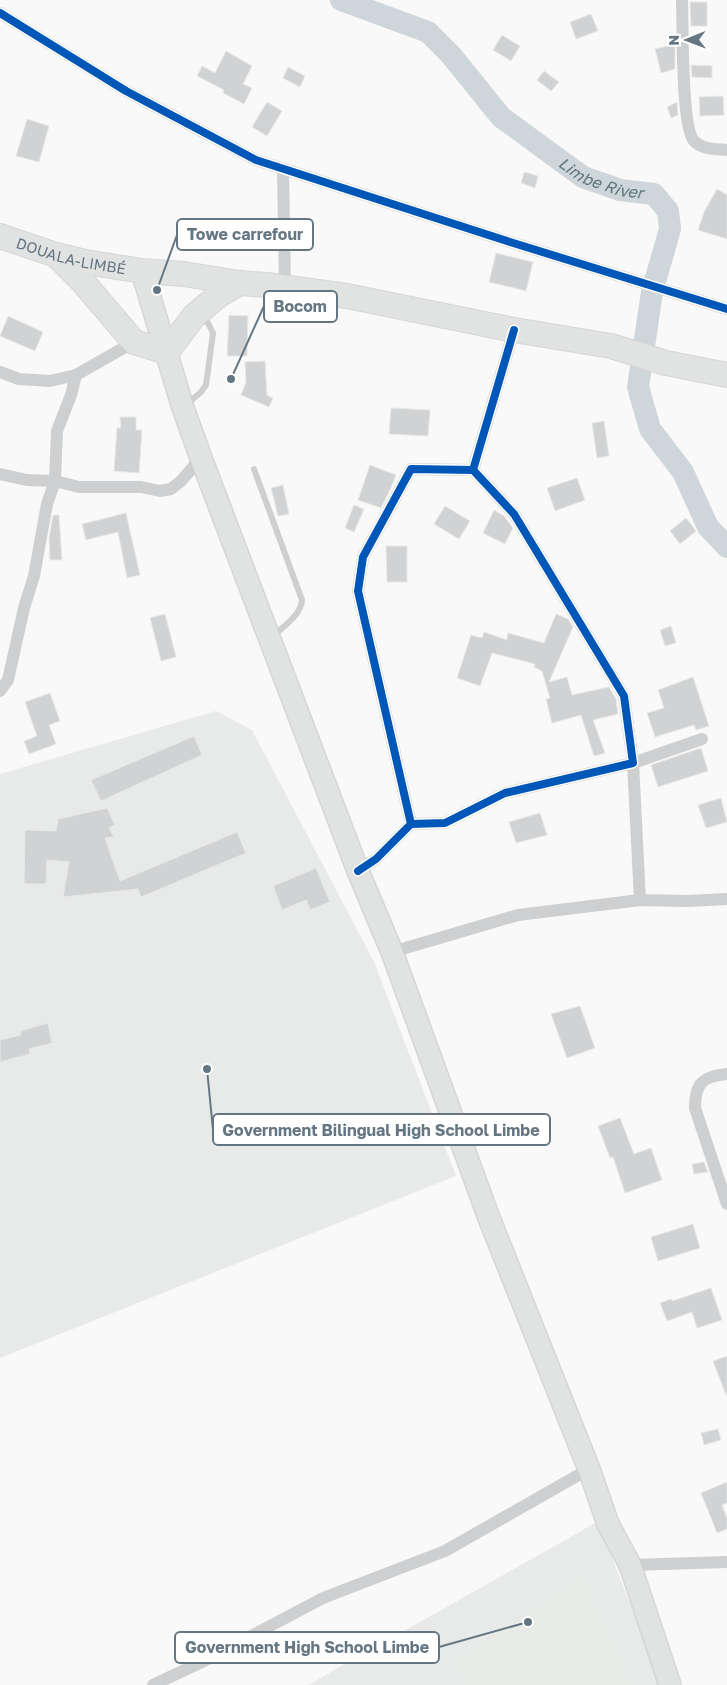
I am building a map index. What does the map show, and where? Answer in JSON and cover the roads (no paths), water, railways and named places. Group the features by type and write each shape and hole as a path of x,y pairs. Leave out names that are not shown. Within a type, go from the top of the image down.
{"highway":[{"name":"DOUALA-LIMBÉ","path":"0,236 56,255 85,262 142,271 184,274 239,283 348,296 514,330 611,346 666,363 727,375"},
{"path":"56,255 82,281 134,342 166,352 194,316 219,294 239,283"}],"main road":[{"path":"142,271 183,408 201,458 358,871 392,952 489,1218 589,1469 608,1524 630,1565 670,1685"}],"street":[{"path":"682,0 684,96 690,132 693,140 700,146 709,149 727,150"},
{"path":"0,13 126,90 256,160 491,236 727,309"},
{"path":"283,169 284,287"},
{"path":"473,470 514,330"},
{"path":"0,372 19,379 50,381 76,375 134,342"},
{"path":"0,691 8,680 24,608 34,576 46,504 55,481 57,431 72,395 76,375"},
{"path":"0,474 27,480 55,481 79,487 141,487 160,491 171,489 181,481 201,458"},
{"path":"411,824 358,591 363,557 411,470 473,470 514,514 624,696 633,763 640,900"},
{"path":"358,871 376,859 411,824 445,823 505,793 633,763 702,739"},
{"path":"392,952 518,915 640,900 687,901 727,899"},
{"path":"727,1074 712,1075 702,1082 695,1094 696,1108 727,1204"},
{"path":"153,1685 206,1660 323,1598 445,1551 589,1469"},
{"path":"630,1565 727,1562"}],"lane":[{"path":"183,408 206,385 212,333 208,323 194,316"},
{"path":"254,470 302,600 302,608 271,638"}],"waterway":[{"name":"Limbe River","path":"341,0 428,32 451,55 501,117 583,177 620,190 654,194 668,211 670,229 652,292 638,387 650,429 683,472 708,527 727,547"}],"place":[{"name":"Towe carrefour","path":"157,290"},
{"name":"Bocom","path":"231,379"},
{"name":"Government Bilingual High School Limbe","path":"207,1069"},
{"name":"Government High School Limbe","path":"528,1622"}]}
